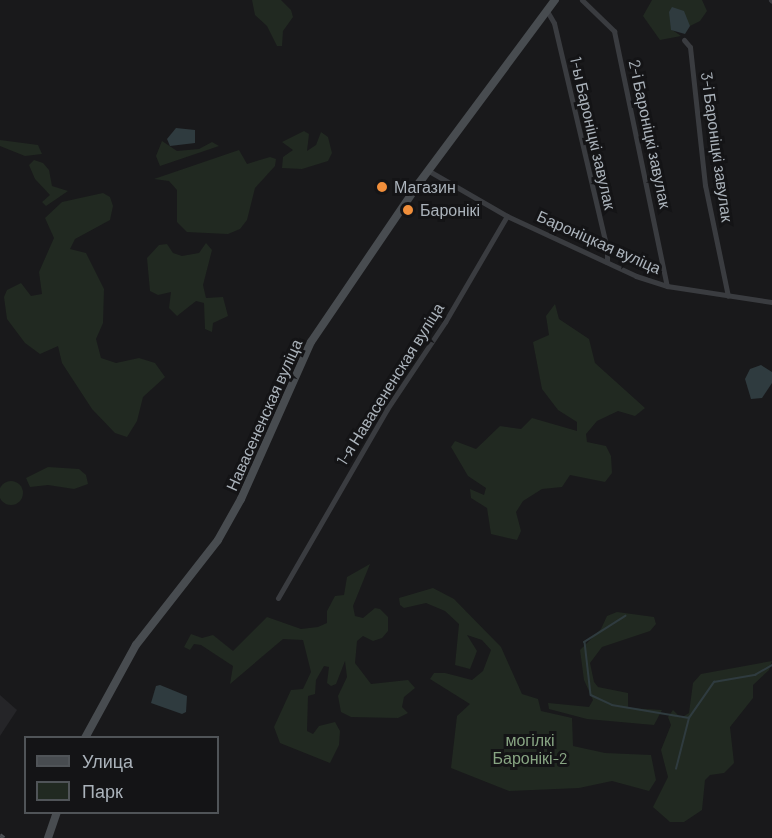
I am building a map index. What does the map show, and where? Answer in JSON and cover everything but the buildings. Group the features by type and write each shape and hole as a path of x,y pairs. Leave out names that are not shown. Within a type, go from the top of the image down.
{"main road":[{"name":"Навасененская вуліца","path":"86,736 136,645 218,540 241,499 311,342 429,171 555,0"},
{"path":"48,838 57,814"}],"street":[{"name":"2-і Бароніцкі завулак","path":"585,1 614,31 667,286"},
{"name":"1-ы Бароніцкі завулак","path":"547,10 562,57 607,249 607,262"},
{"name":"3-і Бароніцкі завулак","path":"684,40 690,47 705,185 728,296"},
{"name":"Бароніцкая вуліца","path":"429,171 507,216 607,262 667,286 772,302"},
{"name":"1-я Навасененская вуліца","path":"278,598 387,409 445,322 507,216"}],"shaded area":[{"path":"672,7 684,11 690,26 685,34 671,30 669,12"},
{"path":"176,128 195,130 195,143 170,146 167,139"},
{"path":"761,365 772,372 772,383 762,398 751,399 745,379 750,369"},
{"path":"160,685 187,696 186,712 182,714 151,703 156,686"},
{"path":"0,695 17,710 0,736"}],"green space":[{"path":"252,0 281,0 291,10 293,17 283,31 282,46 277,46 267,26 255,15"},
{"path":"652,0 702,0 707,11 700,21 690,26 685,20 671,29 681,36 660,40 643,16"},
{"path":"304,131 309,134 307,151 316,145 321,132 328,137 332,153 328,161 302,169 282,168 283,157 293,150 282,142"},
{"path":"0,140 38,145 42,154 25,156 0,146"},
{"path":"162,141 177,151 199,149 212,142 219,146 160,166 156,156"},
{"path":"239,150 247,164 270,157 276,159 275,166 255,188 247,220 240,229 228,234 187,232 177,222 177,190 169,181 154,179"},
{"path":"34,160 43,163 49,170 52,186 68,191 46,206 42,202 50,195 35,179 29,165"},
{"path":"103,193 110,197 113,206 110,220 75,239 70,249 86,253 104,289 103,323 96,339 101,358 116,363 139,358 155,363 165,377 143,397 137,421 127,437 115,433 92,409 62,363 58,346 40,354 25,343 7,319 4,297 7,290 21,283 31,296 42,294 39,272 54,238 45,218 62,202"},
{"path":"206,243 212,250 203,285 206,298 223,297 228,316 213,323 212,332 205,329 204,303 196,301 177,316 169,308 171,292 158,295 150,291 147,258 159,245 167,244 173,253 182,256 199,253"},
{"path":"555,304 559,319 589,339 595,363 645,408 635,416 618,411 597,421 586,434 587,442 606,446 611,456 612,473 605,482 570,475 562,487 542,489 523,501 516,512 521,531 517,540 491,534 487,508 471,498 470,489 484,495 486,488 468,476 451,447 455,441 476,449 500,426 521,429 532,418 577,431 577,422 558,410 542,389 533,342 549,335 546,316"},
{"path":"48,467 79,469 86,475 88,484 74,489 48,485 30,487 26,478"},
{"path":"11,481 20,484 23,493 20,502 11,505 2,502 -1,493 2,484"},
{"path":"370,564 353,606 355,616 363,618 375,608 380,609 388,617 388,631 382,638 373,641 363,636 357,641 355,663 371,684 408,680 415,688 404,697 402,707 408,713 398,718 351,717 341,712 338,696 347,677 345,661 336,684 331,686 327,683 329,667 324,666 316,680 315,694 308,696 307,731 313,734 319,726 335,722 340,731 339,745 330,763 280,743 274,727 291,690 303,689 311,672 303,640 283,639 230,684 233,666 201,645 194,644 190,650 184,647 191,634 202,638 213,635 233,651 267,617 301,629 318,627 327,623 327,611 335,596 344,595 347,577"},
{"name":"могілкі Баронікі-2","path":"433,588 454,599 501,647 522,694 538,699 541,711 572,718 573,746 605,753 651,755 656,780 649,791 612,781 579,788 509,791 451,768 457,716 470,704 430,679 434,673 445,673 472,680 483,671 491,650 482,640 467,635 477,651 470,669 455,665 459,624 445,611 426,603 404,608 400,605 399,598"},
{"path":"617,612 654,617 656,624 650,631 602,647 590,663 594,682 598,687 628,693 628,708 662,710 654,725 587,719 549,709 548,703 589,707 593,700 584,680 580,650 601,629 607,616"},
{"path":"772,661 769,670 753,685 753,698 730,727 734,763 724,773 710,775 705,780 702,810 684,822 670,822 653,807 668,777 661,750 671,725 668,717 673,710 681,718 689,713 693,683 701,674"}],"waterway":[{"path":"626,616 585,642 591,695 612,705 689,718 714,682 755,675 772,665"},
{"path":"676,769 689,718"}],"railway":[{"path":"0,835 4,838"}],"place":[{"name":"Магазин","path":"382,187"},
{"name":"Баронікі","path":"408,210"}]}
